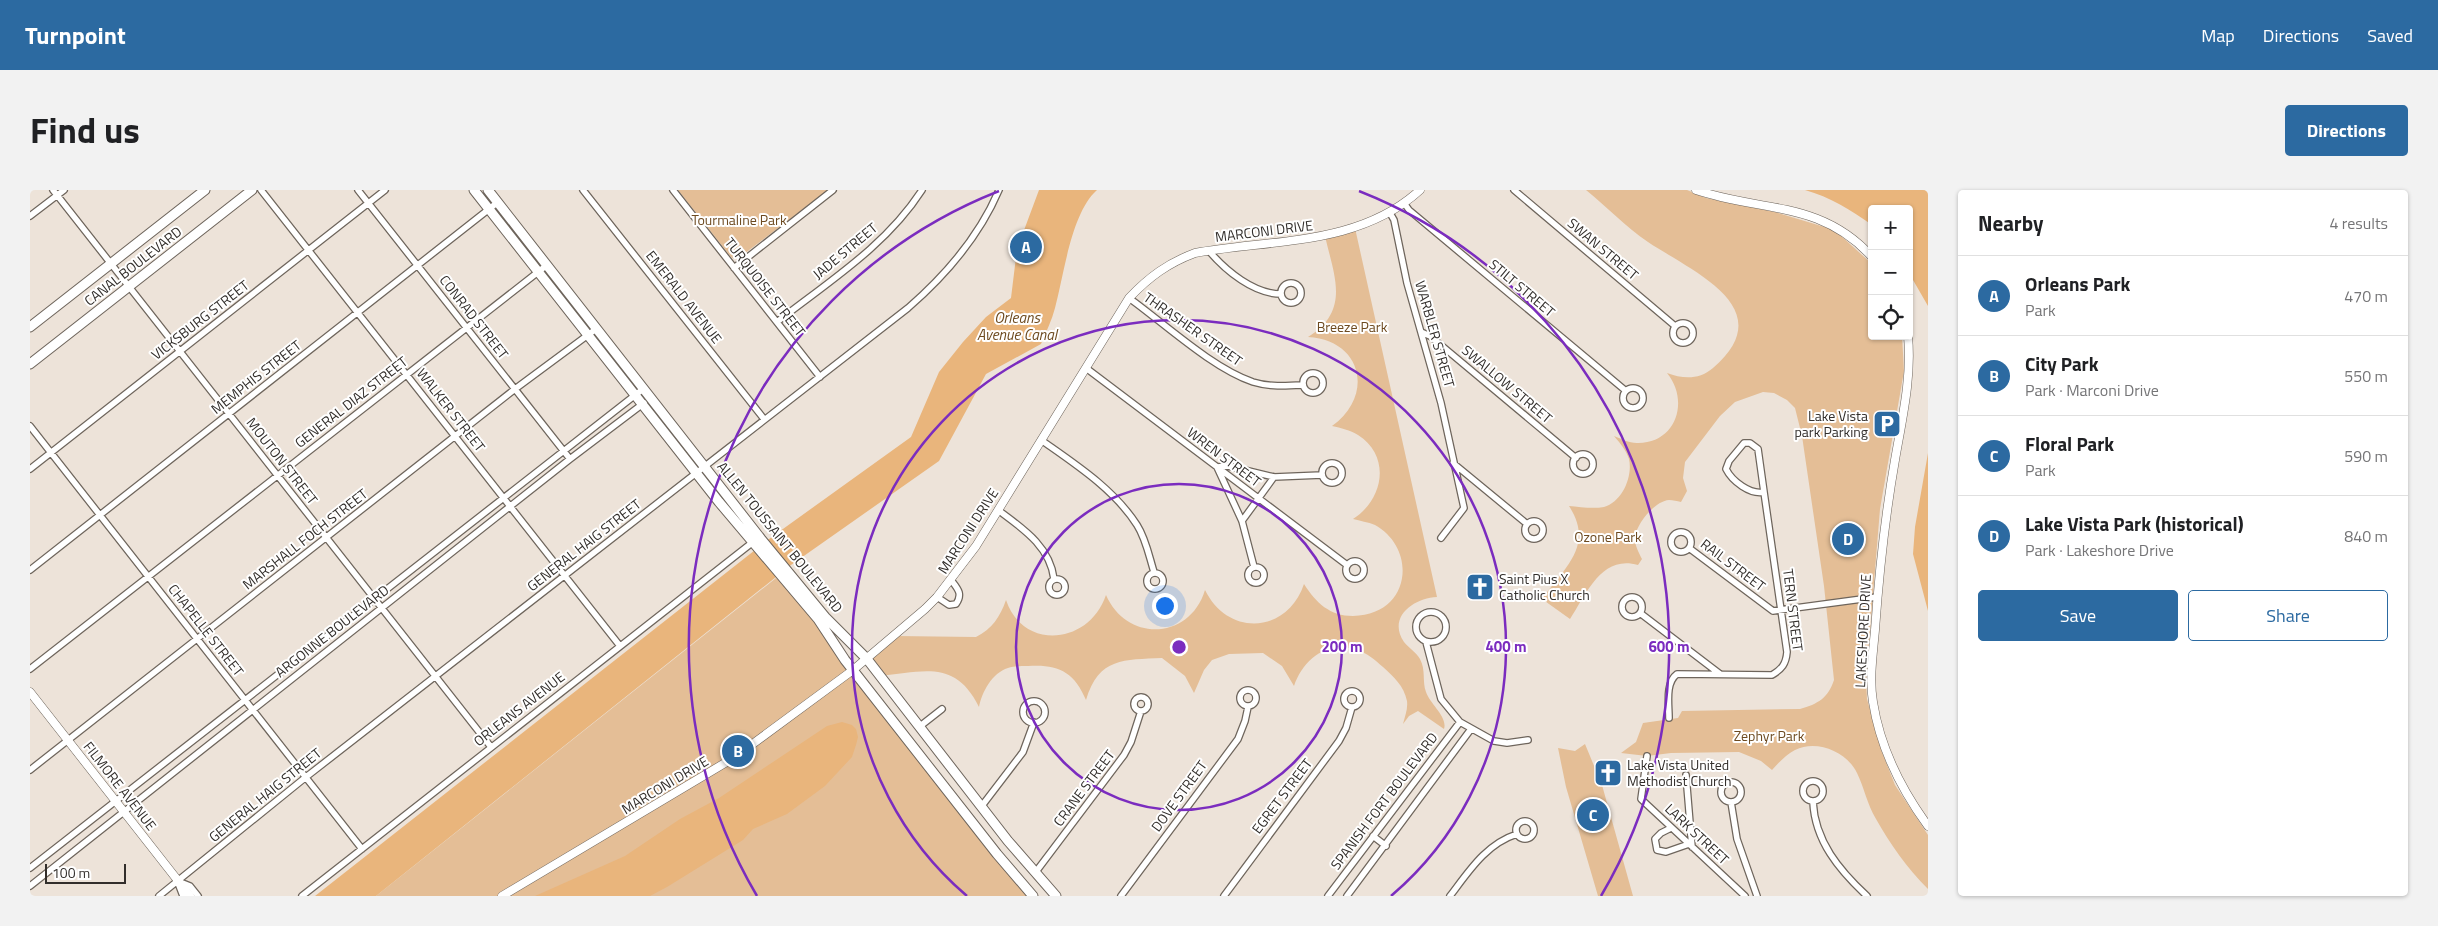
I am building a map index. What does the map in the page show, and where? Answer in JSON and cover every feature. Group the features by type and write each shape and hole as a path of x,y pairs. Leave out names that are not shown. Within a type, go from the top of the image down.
{"main road":[{"name":"CANAL BOULEVARD","path":"30,327 205,190"},
{"name":"CANAL BOULEVARD","path":"30,364 252,190"},
{"name":"ALLEN TOUSSAINT BOULEVARD","path":"474,190 732,518 867,659 896,699 1010,843 1056,896"},
{"name":"ALLEN TOUSSAINT BOULEVARD","path":"488,190 740,511 756,542"},
{"path":"732,518 740,511"},
{"name":"ALLEN TOUSSAINT BOULEVARD","path":"787,576 853,670 997,854 1033,896"},
{"path":"884,709 896,699"},
{"path":"997,854 1010,843"}],"street":[{"path":"30,216 55,193 64,190"},
{"name":"WALKER STREET","path":"261,190 620,646"},
{"name":"CONRAD STREET","path":"358,190 570,459"},
{"name":"VICKSBURG STREET","path":"30,469 385,190"},
{"name":"EMERALD AVENUE","path":"583,190 764,419"},
{"name":"TURQUOISE STREET","path":"673,190 820,377"},
{"path":"734,268 833,190"},
{"name":"JADE STREET","path":"777,322 880,240 905,213 922,190"},
{"name":"GENERAL HAIG STREET","path":"159,896 306,777 908,308 945,274 980,227 999,190"},
{"name":"MARCONI DRIVE","path":"502,896 735,757 867,659 937,597 976,546 1129,298 1161,269 1181,258 1209,251 1325,236 1355,228 1390,213 1420,190"},
{"name":"SWAN STREET","path":"1514,190 1675,326"},
{"path":"1696,190 1716,197 1776,206 1814,217 1849,236 1868,253"},
{"name":"MOUTON STREET","path":"55,193 491,747"},
{"name":"MEMPHIS STREET","path":"30,570 498,202"},
{"name":"STILT STREET","path":"1404,203 1409,210 1626,391"},
{"name":"WARBLER STREET","path":"1390,213 1394,220 1407,283 1441,403 1464,508 1441,538"},
{"path":"1209,251 1226,268 1256,290 1281,294"},
{"name":"GENERAL DIAZ STREET","path":"30,669 547,265"},
{"name":"THRASHER STREET","path":"1129,298 1231,372 1254,382 1274,386 1302,385"},
{"name":"MARSHALL FOCH STREET","path":"30,770 515,389 596,329"},
{"name":"SWALLOW STREET","path":"1421,332 1430,336 1576,458"},
{"name":"LAKESHORE DRIVE","path":"1908,340 1909,377 1886,510 1871,688 1874,708 1886,751 1928,826"},
{"name":"WREN STREET","path":"1086,368 1347,565"},
{"name":"ARGONNE BOULEVARD","path":"30,868 643,389"},
{"name":"ARGONNE BOULEVARD","path":"30,886 252,709 650,398"},
{"name":"CHAPELLE STREET","path":"30,426 362,848"},
{"path":"1041,440 1085,472 1127,512 1144,539 1154,572"},
{"name":"TERN STREET","path":"1669,718 1670,686 1673,677 1677,674 1772,675 1781,669 1786,660 1787,652 1758,449 1750,443 1744,444 1729,461 1726,469 1732,477 1749,490 1764,492"},
{"path":"1453,463 1527,524"},
{"path":"1254,567 1242,521 1217,467 1228,466 1274,477 1322,475"},
{"path":"1242,521 1260,499 1274,477"},
{"path":"998,510 1026,531 1040,547 1053,572 1054,579"},
{"name":"ORLEANS AVENUE","path":"302,896 620,646 756,542"},
{"name":"RAIL STREET","path":"1689,548 1773,611 1780,611"},
{"path":"937,597 949,605 956,604 960,598 960,592 951,580"},
{"path":"1780,611 1878,598"},
{"path":"1426,642 1440,640 1446,632 1446,622 1439,614 1434,612 1420,616 1416,626 1418,636 1426,642 1441,699 1460,722 1494,741 1507,743 1528,740"},
{"path":"1640,613 1720,674"},
{"name":"FILMORE AVENUE","path":"30,692 190,896"},
{"name":"DOVE STREET","path":"1121,896 1238,739 1248,706"},
{"name":"EGRET STREET","path":"1224,896 1339,741 1346,728 1352,707"},
{"path":"919,727 942,709"},
{"name":"CRANE STREET","path":"1035,873 1124,755 1131,742 1141,711"},
{"path":"981,806 1023,752 1034,722"},
{"name":"SPANISH FORT BOULEVARD","path":"1328,896 1460,722"},
{"name":"SPANISH FORT BOULEVARD","path":"1347,896 1386,846 1471,729"},
{"name":"LARK STREET","path":"1647,756 1641,799 1745,896"},
{"path":"1671,828 1661,833 1655,839 1657,850 1666,852 1690,845 1686,775"},
{"path":"1730,802 1737,839 1757,896"},
{"path":"1814,802 1817,822 1827,849 1844,875 1867,896"},
{"path":"1450,896 1481,856 1493,846 1517,834"},
{"path":"1373,836 1386,846"},
{"path":"178,881 183,896"},
{"path":"178,881 190,886 198,896"}],"green space":[{"name":"Tourmaline Park","path":"678,190 828,190 736,260 731,257"},
{"path":"1586,190 1687,190 1706,198 1775,212 1828,228 1839,234 1868,260 1868,340 1902,340 1904,371 1880,509 1866,680 1867,699 1882,752 1895,785 1928,835 1928,889 1906,864 1881,828 1868,802 1857,773 1846,759 1830,750 1813,746 1795,750 1780,761 1772,770 1761,761 1739,752 1671,753 1647,756 1621,753 1636,742 1643,723 1678,718 1682,711 1800,709 1822,699 1832,686 1834,680 1824,586 1802,436 1795,408 1787,400 1774,393 1763,392 1735,402 1720,416 1685,462 1683,478 1687,491 1681,502 1669,500 1658,504 1639,525 1635,540 1642,559 1638,565 1625,563 1614,565 1596,578 1570,619 1542,599 1574,556 1578,545 1579,533 1576,520 1569,506 1604,507 1616,500 1625,488 1628,481 1629,459 1625,450 1614,436 1628,442 1637,443 1650,441 1670,429 1678,408 1678,396 1674,384 1667,373 1691,377 1708,372 1732,347 1738,327 1735,309 1723,293 1686,265 1648,242"},
{"name":"Breeze Park","path":"1355,228 1437,597 1428,598 1412,605 1401,617 1400,633 1404,642 1420,659 1423,667 1426,692 1441,715 1445,724 1444,729 1418,711 1409,716 1403,724 1407,710 1407,701 1404,691 1398,682 1371,657 1361,651 1347,647 1327,649 1318,654 1304,667 1294,686 1282,666 1263,653 1229,654 1212,660 1204,670 1194,693 1185,676 1162,658 1125,661 1106,668 1098,676 1091,686 1086,700 1076,682 1063,671 1048,666 1013,667 1002,670 997,674 985,689 979,707 970,692 960,681 949,675 924,671 879,676 867,659 895,636 976,637 995,622 1006,600 1014,616 1026,628 1041,634 1056,635 1071,632 1086,624 1098,612 1106,595 1116,611 1128,622 1143,628 1158,629 1173,626 1186,619 1197,607 1205,590 1215,605 1228,616 1242,622 1257,623 1271,620 1285,613 1296,601 1304,584 1313,597 1324,607 1337,614 1353,616 1372,613 1387,605 1397,593 1402,579 1402,564 1398,549 1389,536 1375,525 1353,519 1363,511 1377,490 1380,478 1376,455 1369,444 1358,435 1349,430 1332,426 1346,413 1354,399 1358,385 1356,371 1351,358 1341,348 1326,340 1308,337 1321,327 1335,304 1335,278 1325,236"},
{"path":"776,578 792,588 1033,896 376,896"},
{"path":"1585,744 1602,785 1633,896 1598,896 1566,787 1558,748 1575,751"}],"water":[{"name":"Orleans Avenue Canal","path":"1039,190 1097,190 1088,200 1075,229 1054,312 1041,344 986,374 939,461 791,565 376,896 315,896 769,539 911,437 939,372 986,317 1011,298 1017,249"},
{"path":"1805,190 1928,190 1928,306 1913,280 1913,205 1868,205 1868,222 1840,204"},
{"path":"1928,453 1928,611 1913,554 1915,527"},
{"path":"842,722 852,725 856,729 858,737 856,745 852,757 825,786 787,814 753,829 743,840 667,887 650,896 535,896 625,856 680,819 719,798 827,726"}],"place":[{"name":"Orleans Park","path":"1026,247"},
{"name":"Lake Vista park Parking","path":"1887,424"},
{"name":"Lake Vista Park (historical)","path":"1848,539"},
{"name":"Saint Pius X Catholic Church","path":"1480,587"},
{"name":"City Park","path":"738,751"},
{"name":"Lake Vista United Methodist Church","path":"1608,773"},
{"name":"Floral Park","path":"1593,815"}],"park label":[{"name":"Ozone Park","path":"1608,537"},
{"name":"Zephyr Park","path":"1769,736"}]}
